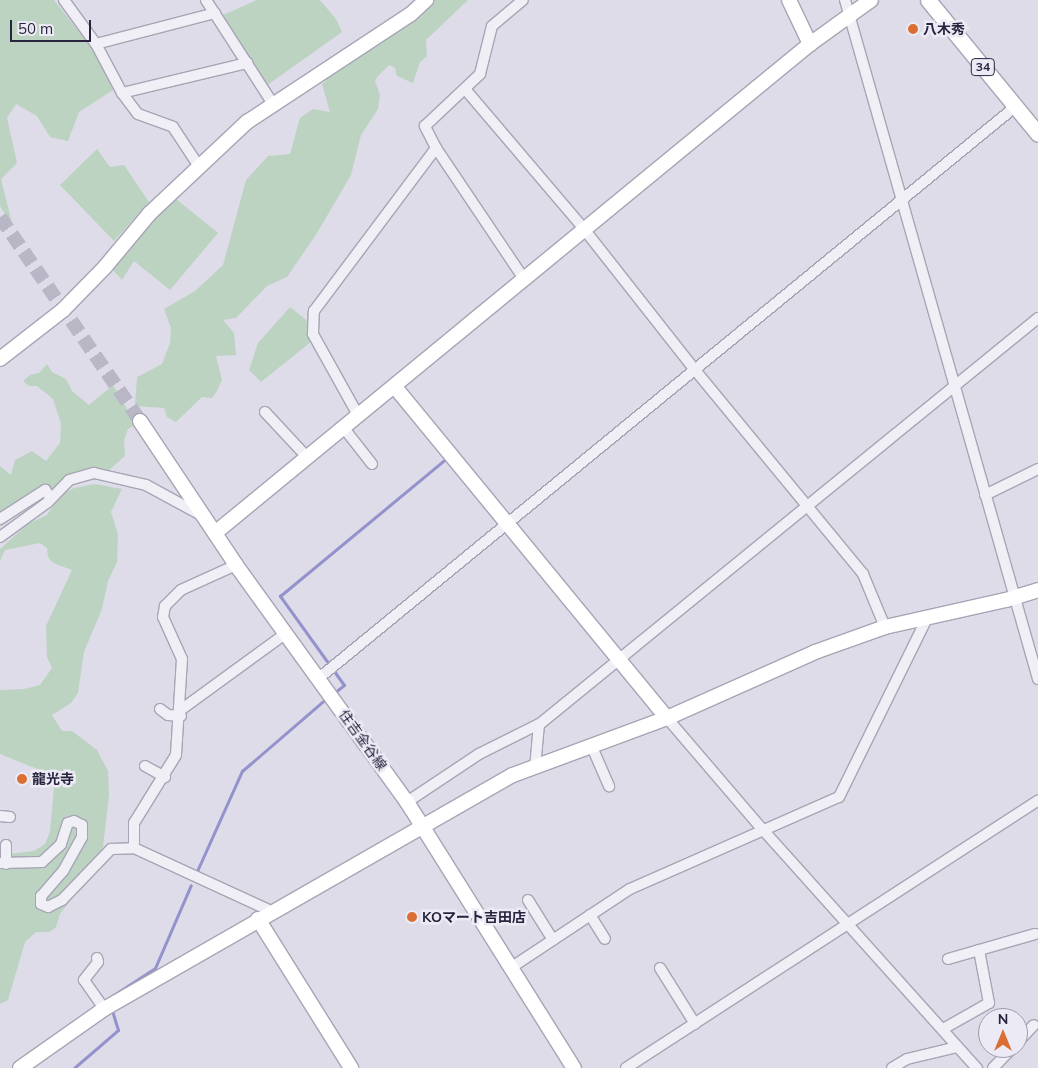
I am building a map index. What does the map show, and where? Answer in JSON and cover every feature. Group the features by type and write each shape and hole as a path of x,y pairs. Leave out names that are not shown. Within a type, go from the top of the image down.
{"main road":[{"name":"34","path":"928,0 1038,134"}],"street":[{"path":"64,0 96,44 122,93 138,114 173,127 198,165"},
{"path":"206,0 273,104"},
{"path":"0,359 63,310 198,165 273,104 411,14 426,0"},
{"path":"523,0 492,26 480,74 425,126 436,148 524,279"},
{"path":"789,0 810,44"},
{"path":"845,0 1038,679"},
{"path":"215,533 810,44 871,0"},
{"path":"96,44 215,13"},
{"path":"122,93 247,63"},
{"path":"465,89 584,228 695,370 863,574 885,627"},
{"path":"323,675 1016,106"},
{"path":"358,415 312,334 314,311 436,148"},
{"path":"407,802 479,754 538,724 1038,318"},
{"path":"395,387 667,718 764,831 850,924 977,1068"},
{"path":"265,412 307,457"},
{"name":"住吉金谷線","path":"140,421 236,565 285,634 323,675 331,696 424,827 574,1068"},
{"path":"343,427 372,464"},
{"path":"985,495 1038,469"},
{"path":"0,536 51,498 69,480 94,474 146,485 204,517"},
{"path":"0,519 45,490 51,498"},
{"path":"134,848 134,823 165,777 176,755 181,713 182,658 163,617 165,606 182,590 236,565"},
{"path":"20,1068 108,1006 271,911 424,827 513,775 667,718 815,652 885,627 1016,597 1038,590"},
{"path":"512,967 630,889 839,797 927,618"},
{"path":"160,709 168,715 181,713 285,634"},
{"path":"1027,644 1038,653"},
{"path":"535,768 538,724"},
{"path":"592,747 609,786"},
{"path":"145,766 165,777"},
{"path":"626,1068 1038,800"},
{"path":"6,845 3,864 42,862 61,844 68,823 74,821 82,825 82,837 63,871 40,896 41,904 48,907 62,900 111,849 134,848 271,911"},
{"path":"528,900 552,940"},
{"path":"590,915 605,939"},
{"path":"258,919 351,1068"},
{"path":"948,959 1035,934"},
{"path":"943,1029 990,1003 979,950"},
{"path":"97,958 98,962 84,980 108,1006"},
{"path":"660,968 695,1024"},
{"path":"1028,1031 1034,1025"},
{"path":"892,1068 907,1060 957,1047"},
{"path":"992,1068 1002,1058"}],"green space":[{"path":"0,0 54,0 94,51 113,90 79,112 68,141 50,137 37,116 16,104 7,118 17,163 1,179 13,227 0,206"},
{"path":"257,0 320,0 336,19 342,32 266,86 223,15"},
{"path":"427,0 468,0 426,40 427,56 420,62 413,83 397,76 395,68 389,65 378,76 375,81 380,95 378,109 361,135 351,175 317,233 287,277 267,286 236,318 223,320 234,333 236,355 216,356 222,380 212,398 202,397 176,422 167,417 164,408 135,406 137,377 162,364 170,343 171,328 164,309 195,291 223,265 246,180 268,156 290,154 300,118 313,109 330,112 322,84 326,81 325,72"},
{"path":"97,149 110,167 124,165 149,202 114,241 60,185"},
{"path":"170,194 218,233 170,290 134,261 122,280 110,267"},
{"path":"290,307 306,320 312,341 261,382 249,370 258,343"},
{"path":"47,364 52,372 66,379 72,391 89,405 113,385 136,424 128,429 124,440 125,456 101,477 53,490 0,527 0,466 11,475 15,460 32,451 46,461 60,443 61,424 53,399 37,386 29,386 23,381 30,375 39,373"},
{"path":"95,484 122,489 111,512 118,534 117,562 108,581 102,609 84,652 78,693 71,703 52,715 62,731 72,731 97,750 108,771 109,795 103,847 83,884 60,914 56,927 50,932 36,932 25,942 8,1000 0,1004 0,855 34,851 45,844 50,832 54,786 47,773 0,754 0,690 24,689 40,685 52,668 47,657 46,626 72,570 53,563 48,557 47,548 40,543 5,550 0,561 0,549 28,524 47,515 59,496 74,488"}],"waterway":[{"path":"334,693 344,685 280,596 447,458"},
{"path":"197,871 242,771 327,698"},
{"path":"110,1001 109,998 155,968 191,885"},
{"path":"74,1068 118,1030 112,1010"}],"tunnel":[{"path":"0,217 140,421"}],"place":[{"name":"八木秀","path":"913,29"},
{"name":"龍光寺","path":"22,779"},
{"name":"KOマート吉田店","path":"412,917"}]}
